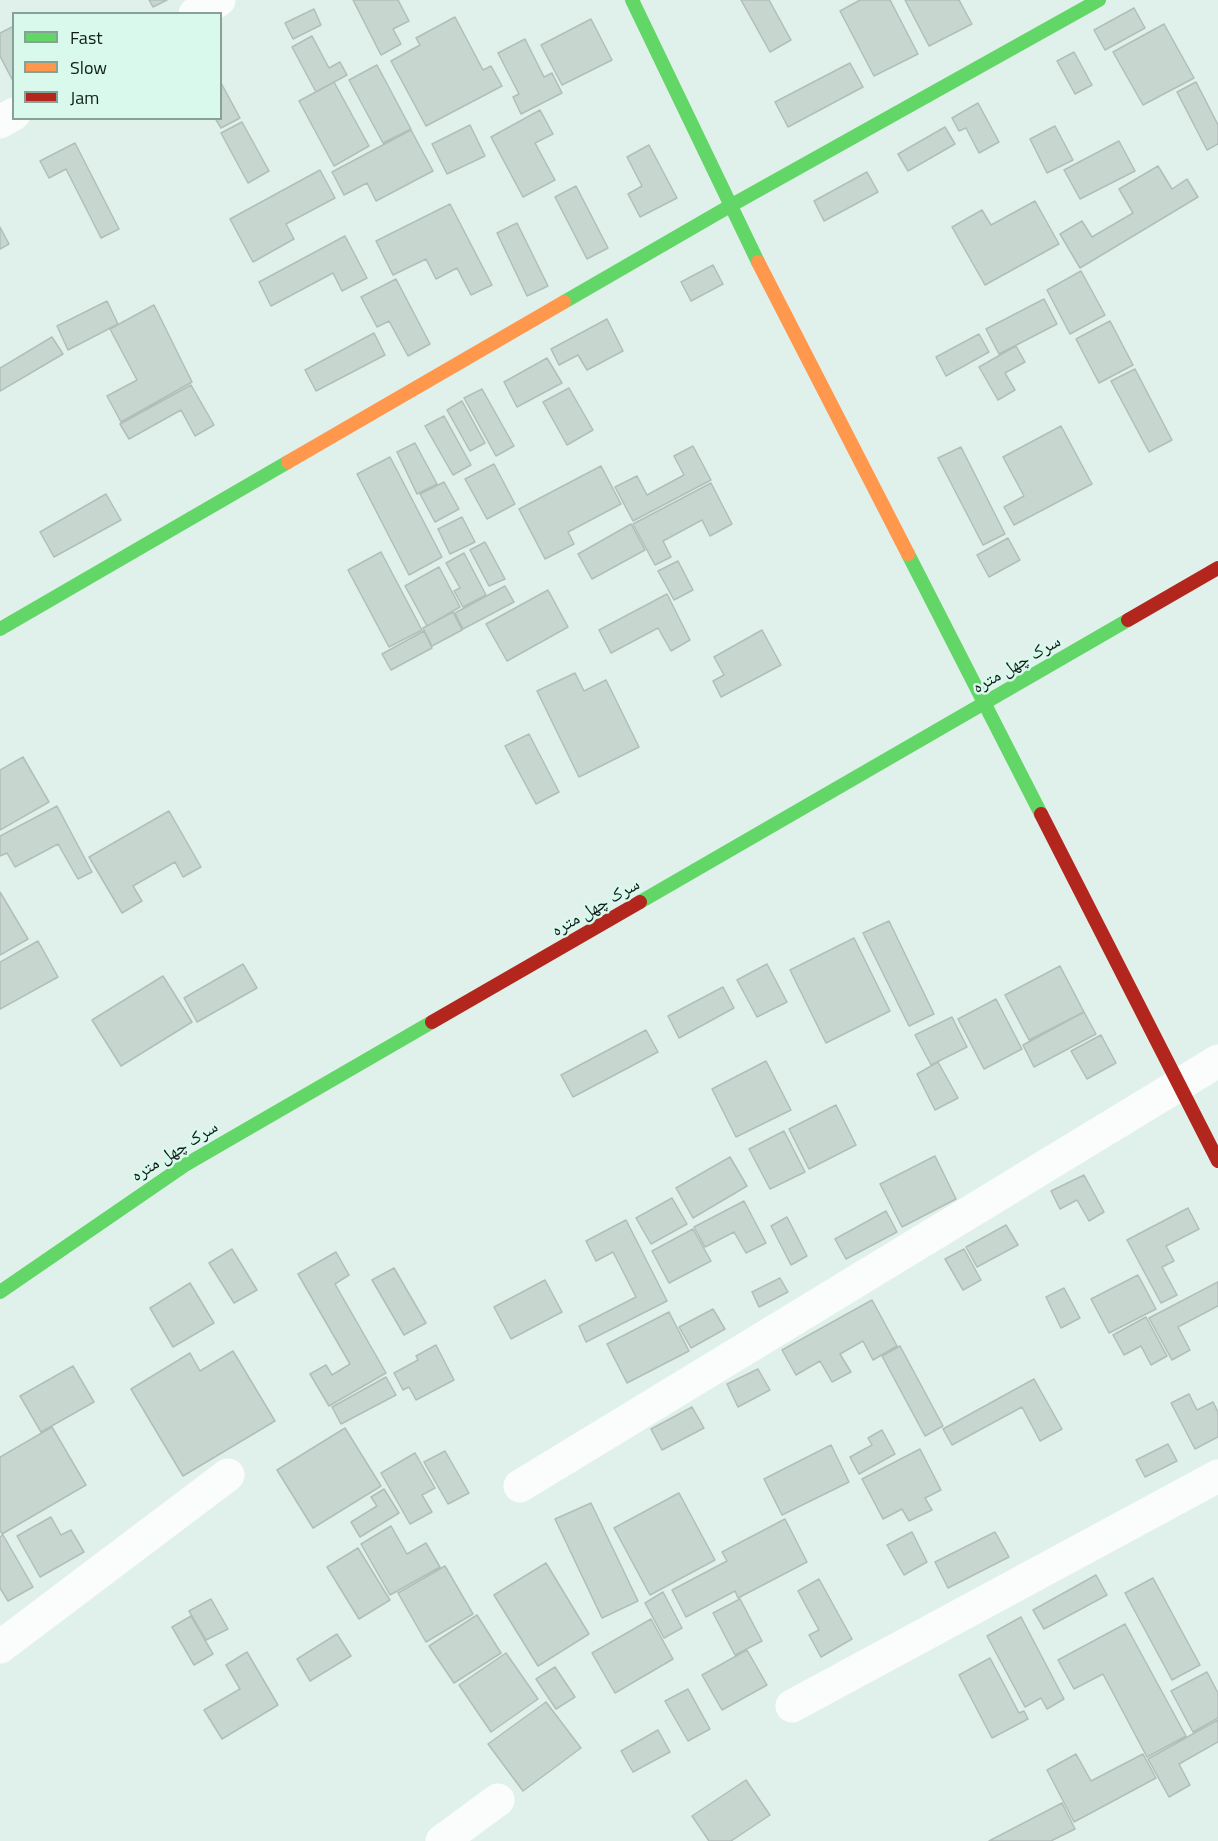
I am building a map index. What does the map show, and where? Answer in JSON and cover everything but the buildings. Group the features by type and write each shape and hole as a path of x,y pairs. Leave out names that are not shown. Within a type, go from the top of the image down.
{"street":[{"path":"198,12 219,0"},
{"path":"632,0 730,206 1218,1161"},
{"path":"0,629 730,206 1099,0"},
{"name":"سرک چهل متره","path":"0,1292 185,1165 985,705 1218,568"},
{"path":"520,1485 1218,1060"},
{"path":"0,1647 228,1475"},
{"path":"792,1706 1218,1476"},
{"path":"442,1841 498,1800"}],"traffic: fast":[{"path":"632,0 758,262"},
{"path":"564,302 730,206 1099,0"},
{"path":"0,629 288,462"},
{"path":"908,554 1041,814"},
{"path":"640,902 1128,620"},
{"path":"0,1292 185,1165 432,1022"}],"traffic: slow":[{"path":"758,262 908,554"},
{"path":"288,462 564,302"}],"traffic: jam":[{"path":"1128,620 1218,568"},
{"path":"1041,814 1218,1161"},
{"path":"432,1022 640,902"}]}
